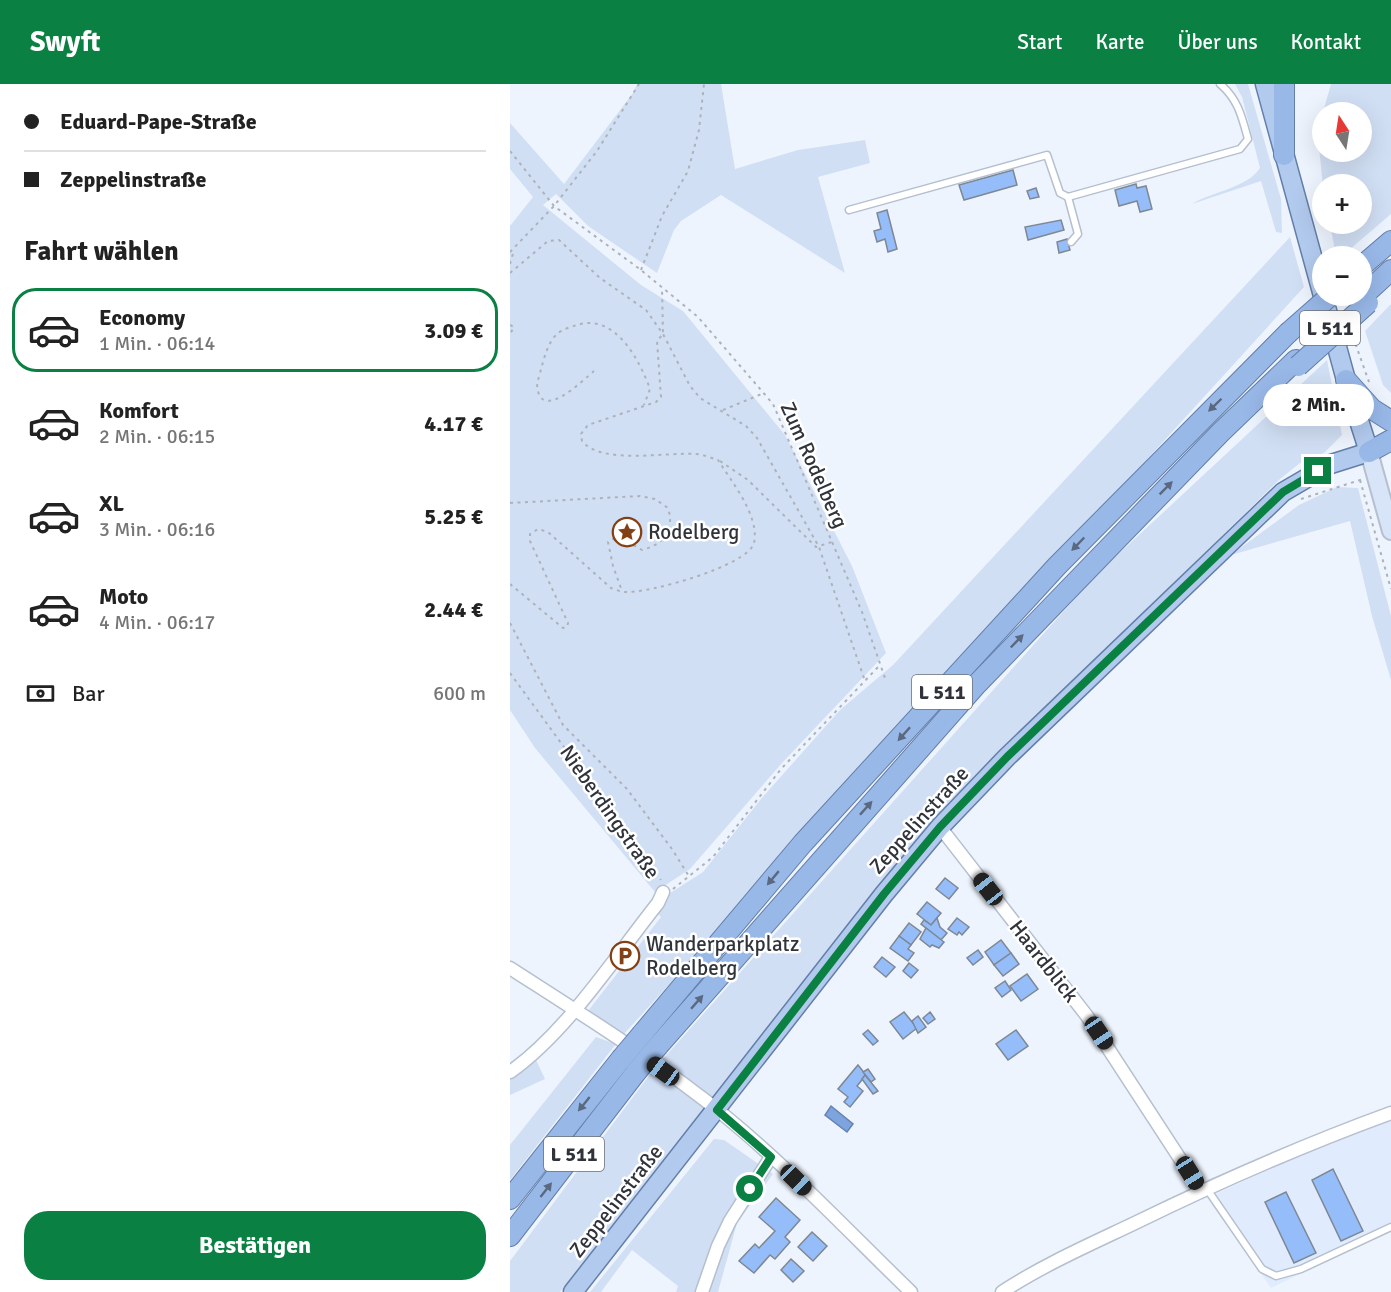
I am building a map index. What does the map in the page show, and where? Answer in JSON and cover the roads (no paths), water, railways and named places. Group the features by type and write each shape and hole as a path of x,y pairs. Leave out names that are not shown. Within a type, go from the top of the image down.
{"highway":[{"path":"1284,84 1284,155"},
{"path":"1372,258 1391,241"},
{"name":"L 511","path":"1372,292 1391,270"},
{"name":"L 511","path":"1372,296 1391,285"},
{"name":"L 511","path":"510,1199 621,1059 803,843 1057,566 1288,333 1319,306"},
{"name":"L 511","path":"510,1236 658,1046 977,684 1188,465 1358,306"},
{"path":"1346,381 1372,410 1391,421"},
{"path":"1369,452 1391,440"},
{"path":"1369,452 1391,453"}],"main road":[{"path":"1265,84 1346,381 1391,531"},
{"name":"Zeppelinstraße","path":"573,1292 884,894 940,827 1007,757 1283,492 1331,464 1369,452"}],"street":[{"name":"Haardblick","path":"940,827 1087,1016 1204,1190"},
{"name":"Nieberdingstraße","path":"510,1072 535,1055 658,903 663,892"},
{"path":"510,968 574,1009 717,1110 771,1157 911,1292"},
{"path":"1002,1292 1097,1241 1204,1190 1288,1152 1391,1113"},
{"path":"702,1292 718,1246 730,1221 771,1157"}],"lane":[{"path":"849,210 1047,155 1059,193 1068,197 1240,149 1248,139 1240,112 1235,100 1220,84"},
{"path":"1068,197 1077,234 1071,242"},
{"path":"1204,1190 1262,1269 1276,1276 1301,1269 1391,1227"}],"water":[{"path":"831,1106 853,1124 847,1132 825,1115"}],"place":[{"name":"Rodelberg","path":"627,532"},
{"name":"Wanderparkplatz Rodelberg","path":"625,956"}]}
